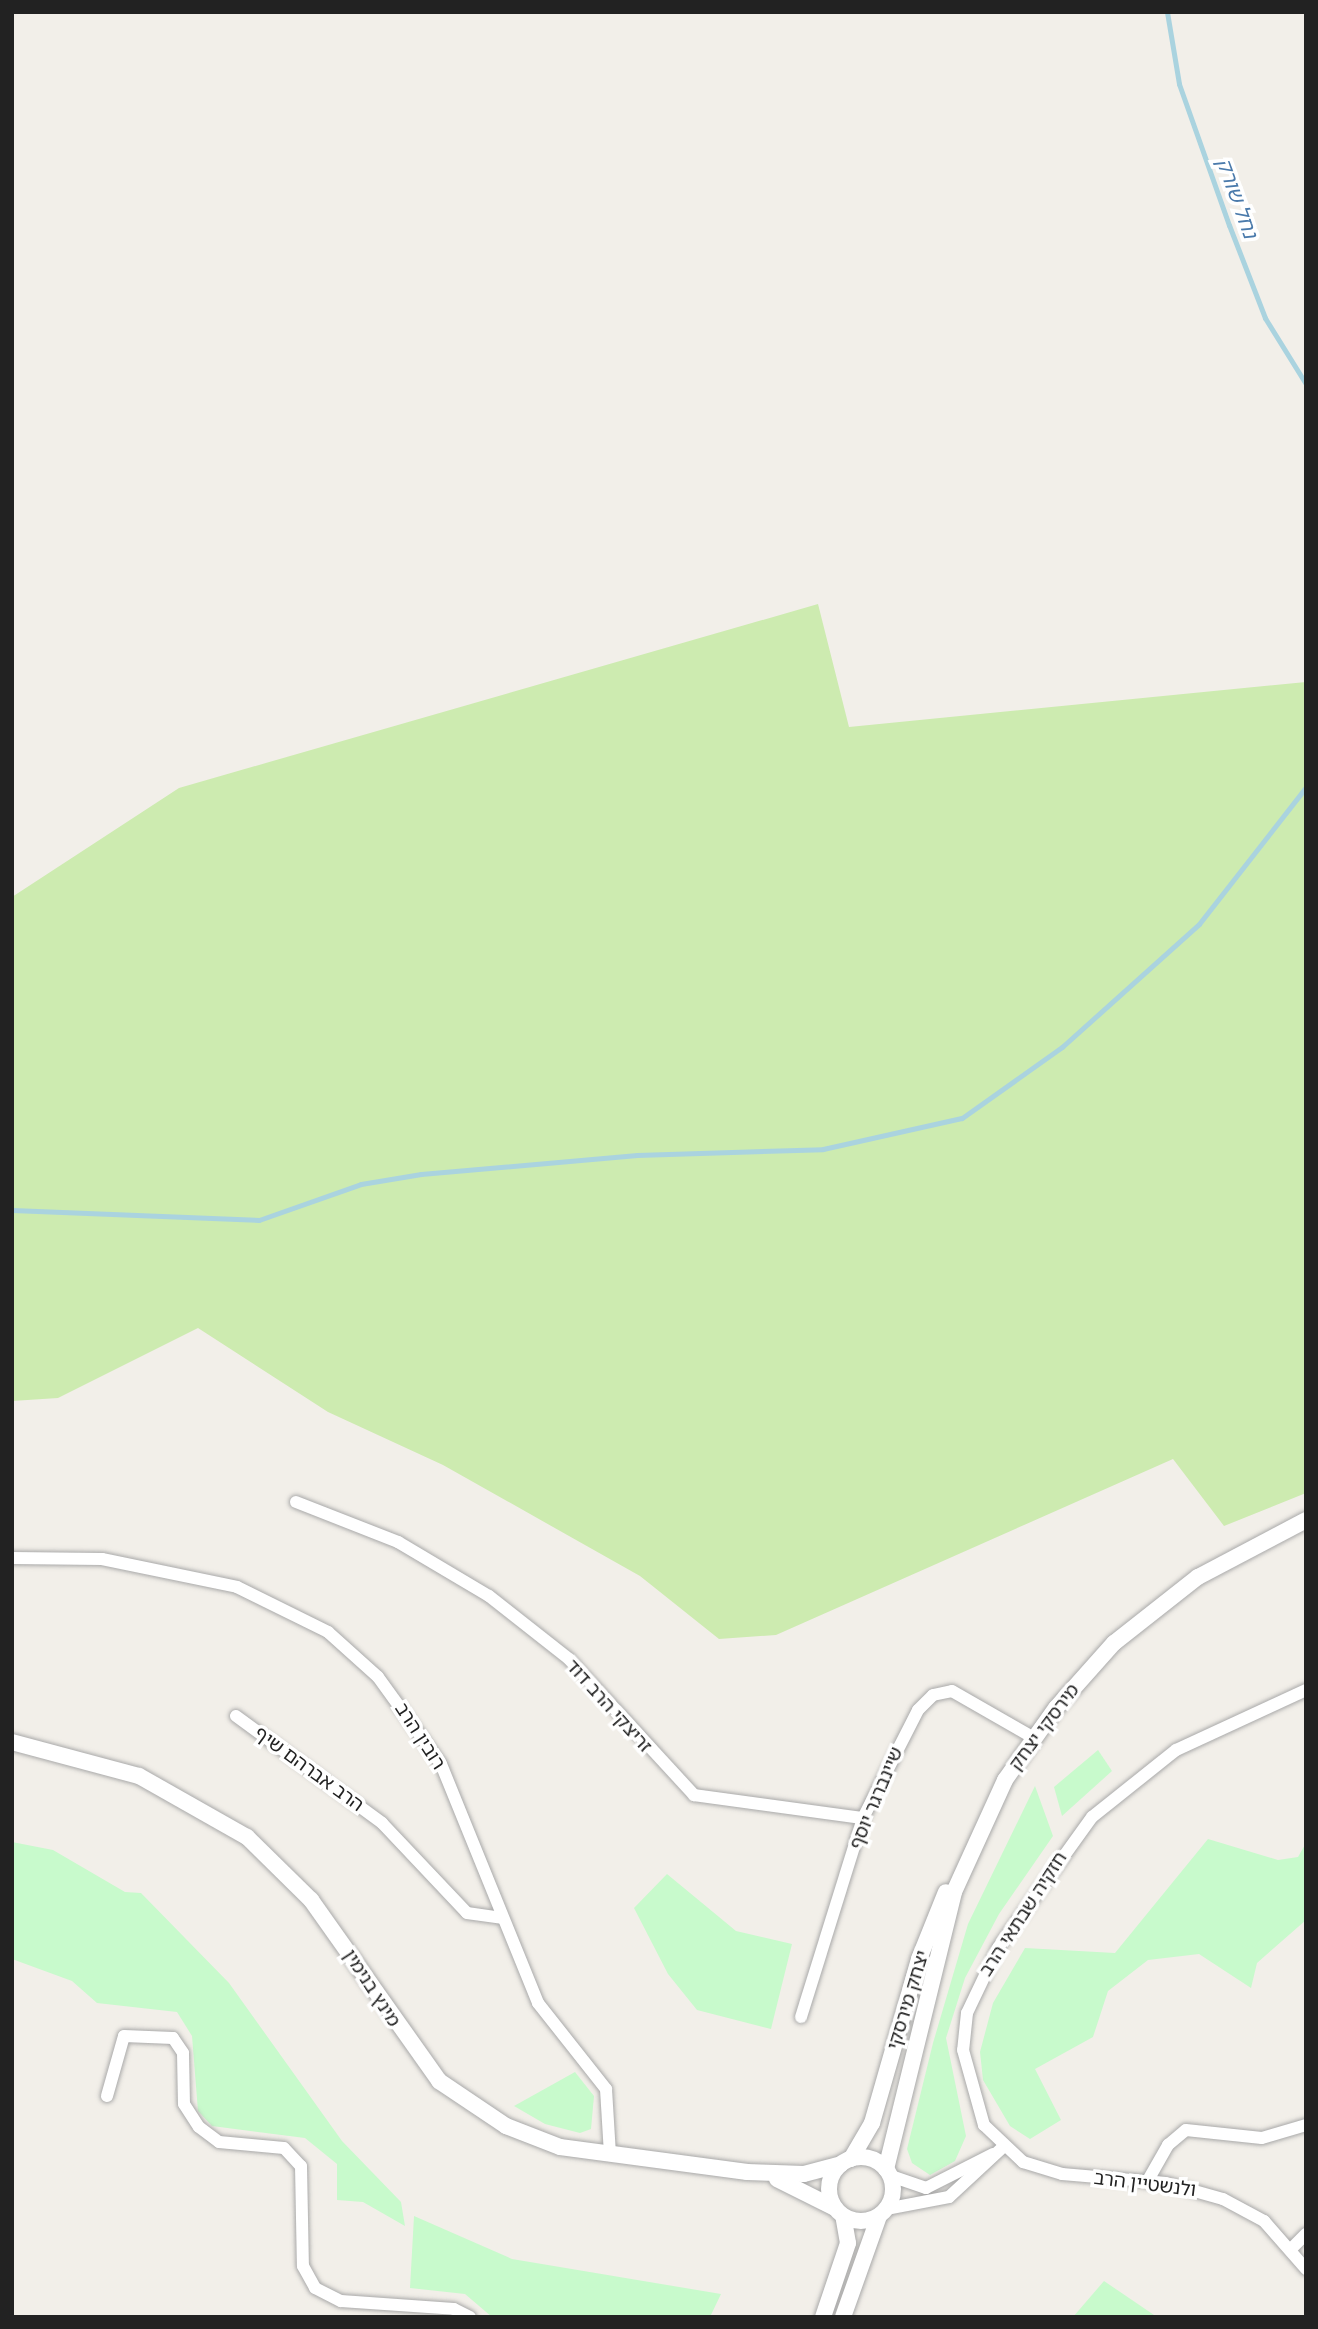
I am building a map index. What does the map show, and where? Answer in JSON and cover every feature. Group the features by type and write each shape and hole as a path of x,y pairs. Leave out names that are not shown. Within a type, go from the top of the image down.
{"street":[{"name":"זריצקי הרב דוד","path":"296,1502 398,1542 489,1596 569,1659 694,1795 863,1818"},
{"name":"מירסקי יצחק","path":"916,2036 972,1843 1034,1738 1092,1664 1166,1600 1237,1552 1306,1520"},
{"name":"רובין הרב","path":"12,1558 102,1559 180,1572 268,1600 328,1632 401,1702 441,1764 538,2003 606,2089 610,2155"},
{"name":"חזקיה שבתאי הרב","path":"1002,2148 984,2125 969,2090 963,2029 998,1948 1074,1838 1116,1795 1176,1750 1306,1690"},
{"name":"שיינברגר יוסף","path":"801,2017 863,1818 895,1749 933,1695 965,1696 1034,1738"},
{"name":"הרב אברהם שיף","path":"236,1716 382,1823 467,1913 502,1918"},
{"name":"מינץ בנימין","path":"12,1742 139,1776 222,1819 311,1900 439,2081 520,2133 610,2155 758,2173"},
{"name":"יצחק מירסקי","path":"846,2161 872,2123 933,1921 972,1843"},
{"path":"107,2096 124,2036 173,2038 183,2053 184,2104 199,2127 219,2142 284,2147 301,2166 303,2266 315,2287 341,2301 454,2309 470,2317"},
{"name":"יצחק מירסקי","path":"888,2172 916,2036"},
{"path":"1147,2182 1168,2145 1186,2130 1262,2138 1306,2125"},
{"path":"758,2173 804,2174 846,2161 870,2158 911,2187 933,2186 1002,2148"},
{"path":"758,2173 861,2221 883,2212 949,2197 1002,2148"},
{"name":"ולנשטיין הרב","path":"1002,2148 1062,2174 1147,2182 1223,2199 1264,2221 1292,2248 1306,2269"},
{"path":"823,2317 848,2243 829,2190 846,2161"},
{"path":"843,2317 883,2212 893,2193 888,2172"},
{"path":"1292,2248 1306,2234"}],"green space":[{"path":"818,604 849,727 1306,682 1306,1493 1224,1526 1173,1459 776,1635 719,1639 640,1576 443,1465 328,1412 198,1328 58,1398 12,1401 12,897 179,788"},
{"path":"1098,1750 1112,1771 1062,1816 1054,1787"},
{"path":"1035,1786 1053,1836 999,1914 965,1978 946,2038 966,2136 955,2161 930,2175 912,2163 907,2149 933,2043 968,1924"},
{"path":"1208,1839 1278,1860 1298,1857 1306,1843 1306,1920 1257,1963 1251,1988 1199,1954 1148,1960 1108,1991 1093,2037 1035,2069 1061,2120 1030,2139 1010,2126 983,2080 980,2052 993,2003 1025,1948 1115,1953"},
{"path":"12,1842 53,1850 125,1892 141,1893 229,1983 342,2141 401,2202 405,2226 363,2202 337,2200 337,2164 305,2138 212,2126 198,2111 192,2036 177,2012 97,2003 72,1981 12,1959"},
{"path":"667,1874 736,1931 792,1944 771,2029 697,2010 668,1974 634,1908"},
{"path":"575,2072 594,2096 591,2129 580,2133 545,2124 514,2106"},
{"path":"414,2216 512,2259 721,2294 710,2317 492,2317 465,2294 410,2288"},
{"path":"1104,2281 1157,2317 1073,2317"}],"waterway":[{"name":"נחל שורק","path":"1167,12 1179,84 1229,225 1265,318 1306,384"},
{"path":"12,1210 259,1220 361,1184 421,1174 637,1155 823,1149 962,1118 1062,1047 1199,924 1306,787"}]}
